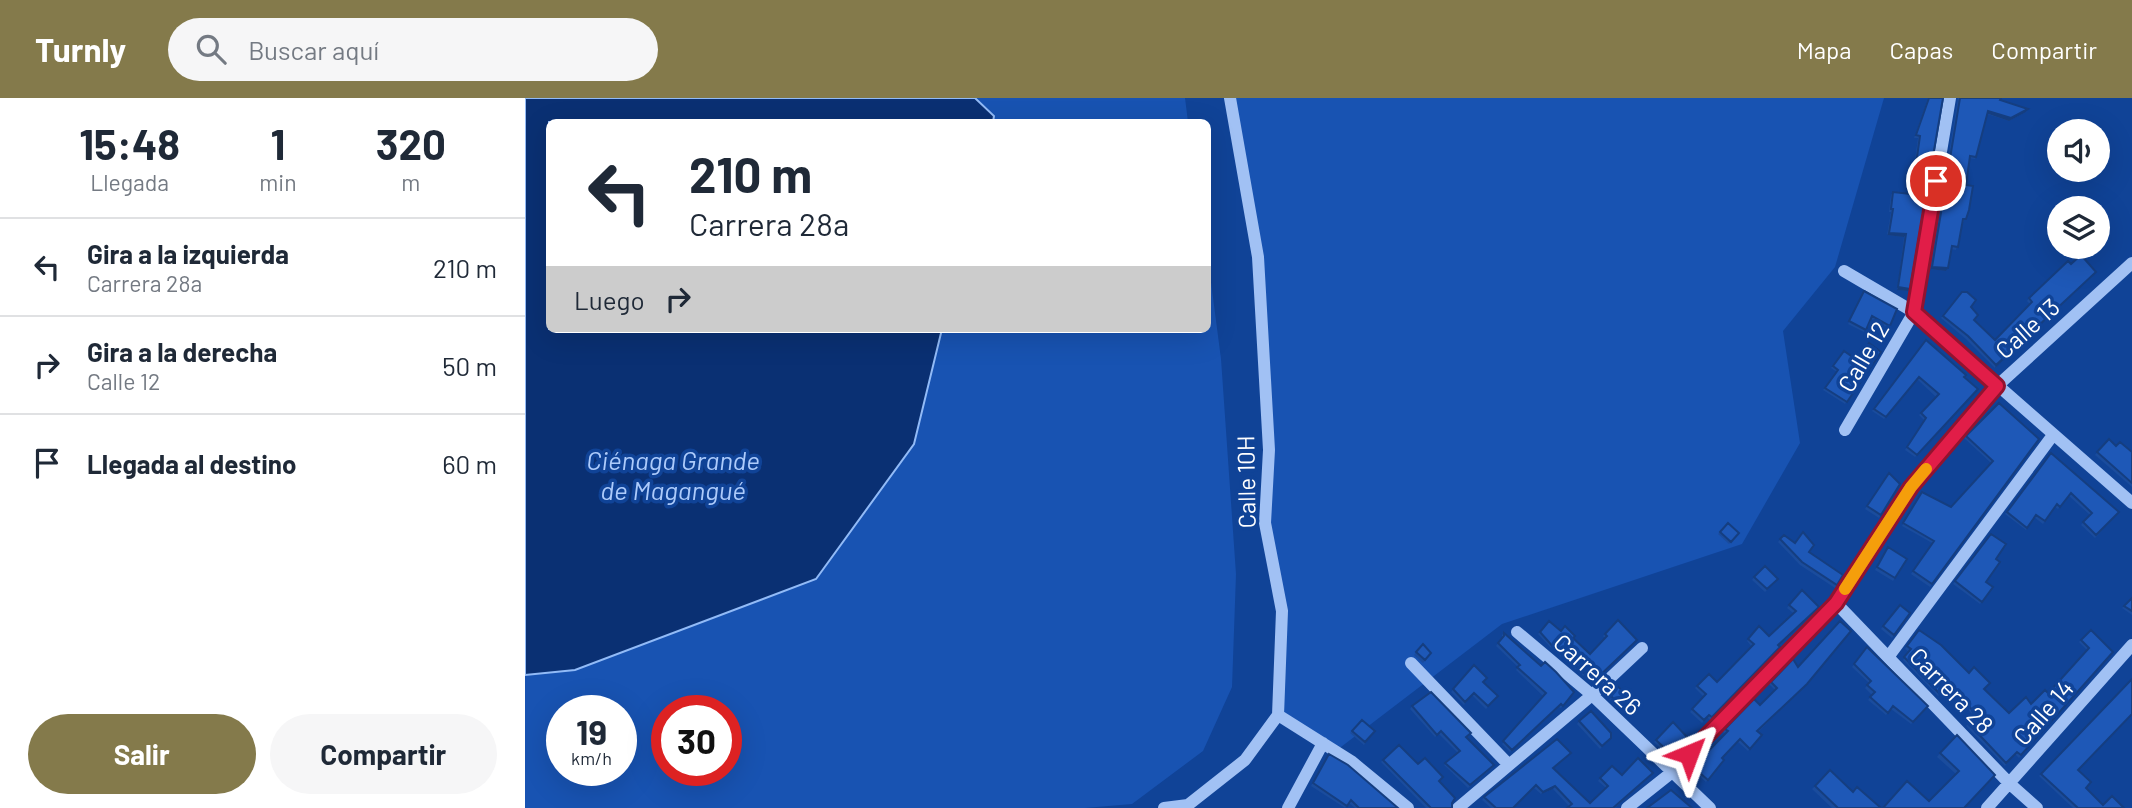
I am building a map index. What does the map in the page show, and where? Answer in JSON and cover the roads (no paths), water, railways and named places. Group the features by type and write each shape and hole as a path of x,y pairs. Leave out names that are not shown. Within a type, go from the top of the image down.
{"street":[{"name":"Calle 10H","path":"1230,98 1258,257 1269,450 1265,523 1282,611 1277,715"},
{"name":"Calle 12","path":"1845,430 1914,312 1950,98"},
{"name":"Calle 13","path":"1627,808 1671,773 1836,603 1911,487 1997,386 2132,263"},
{"path":"1844,271 1914,312 2132,503"},
{"path":"1889,656 2053,435"},
{"name":"Carrera 28","path":"1836,603 2036,808"},
{"name":"Carrera 26","path":"1517,632 1592,695 1710,808"},
{"name":"Calle 14","path":"1987,808 2132,645"},
{"path":"1458,808 1592,695 1642,648"},
{"path":"1411,663 1509,765"},
{"path":"1164,808 1188,805 1245,760 1277,715 1351,761 1408,808"},
{"path":"1288,808 1323,743"}],"water":[{"name":"Ciénaga Grande de Magangué","path":"525,98 975,98 994,116 994,119 546,119 546,333 941,333 914,444 816,579 575,670 525,675"}]}
